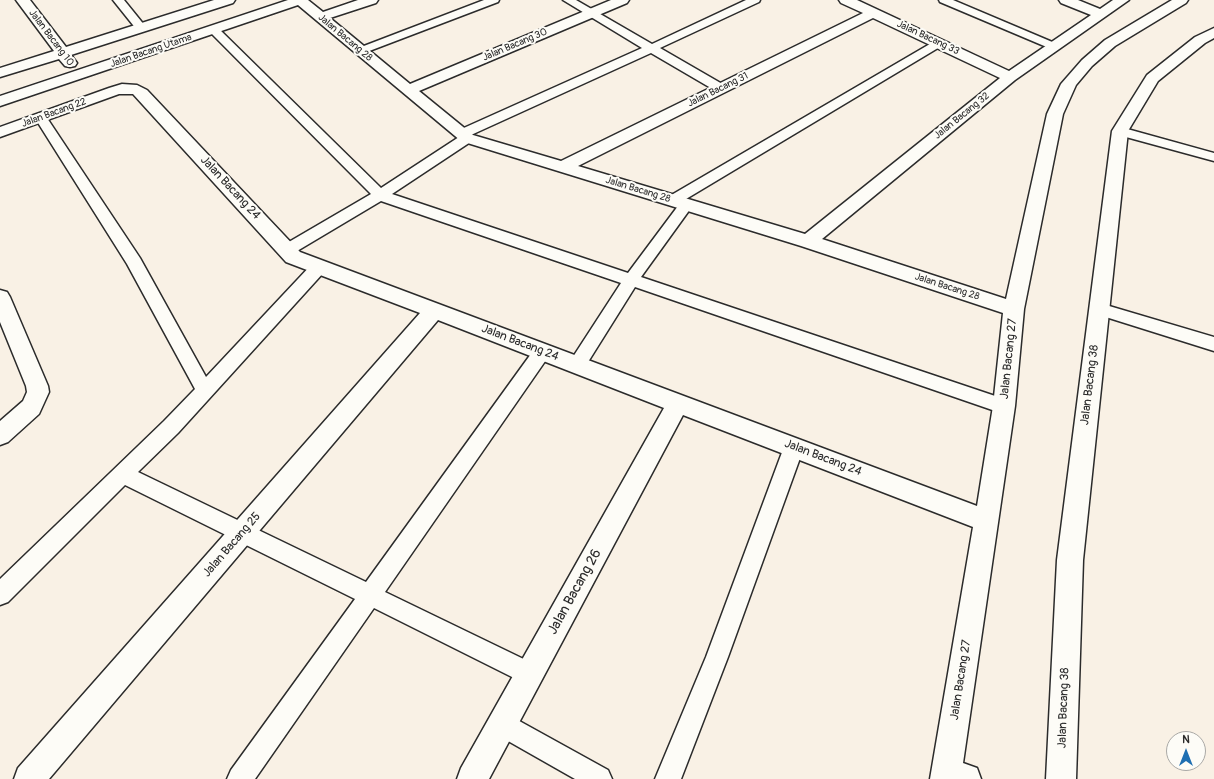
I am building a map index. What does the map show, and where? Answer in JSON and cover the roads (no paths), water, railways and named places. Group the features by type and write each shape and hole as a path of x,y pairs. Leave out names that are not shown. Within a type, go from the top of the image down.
{"street":[{"name":"Jalan Bacang 10","path":"22,0 79,76"},
{"path":"0,73 228,0"},
{"name":"Jalan Bacang 28","path":"301,0 360,51 465,136 562,167 808,241 1014,309"},
{"name":"Jalan Bacang Utama","path":"0,101 79,76 301,0"},
{"path":"321,17 371,0"},
{"name":"Jalan Bacang 30","path":"408,90 622,0"},
{"name":"Jalan Bacang 33","path":"846,0 1010,77"},
{"path":"1066,0 1100,14"},
{"name":"Jalan Bacang 32","path":"808,241 1010,77 1122,0"},
{"name":"Jalan Bacang 27","path":"952,777 1004,406 1014,309 1055,114 1069,84 1087,63 1110,43 1181,0"},
{"name":"Jalan Bacang 31","path":"562,167 873,13"},
{"name":"Jalan Bacang 38","path":"1061,779 1070,560 1120,131 1152,78 1200,40 1214,32"},
{"name":"Jalan Bacang 24","path":"108,93 122,89 130,89 142,93 294,257 987,520"},
{"name":"Jalan Bacang 22","path":"0,132 108,93"},
{"path":"0,298 37,386 38,392 31,407 0,435"},
{"name":"Jalan Bacang 25","path":"29,779 434,311"},
{"name":"Jalan Bacang 26","path":"472,779 504,724 678,403"}],"lane":[{"path":"118,0 140,28"},
{"path":"360,51 494,0"},
{"path":"568,0 720,88"},
{"path":"287,250 380,195 465,136 755,0"},
{"path":"944,0 1053,46"},
{"path":"213,29 380,195 1004,406"},
{"path":"577,365 679,202 938,43"},
{"path":"41,118 134,262 205,391"},
{"path":"1120,131 1214,157"},
{"path":"0,594 172,427 319,267"},
{"path":"1099,309 1214,344"},
{"path":"240,779 542,352"},
{"path":"668,779 717,657 794,447"},
{"path":"123,474 530,674"},
{"path":"504,724 599,779"}]}
